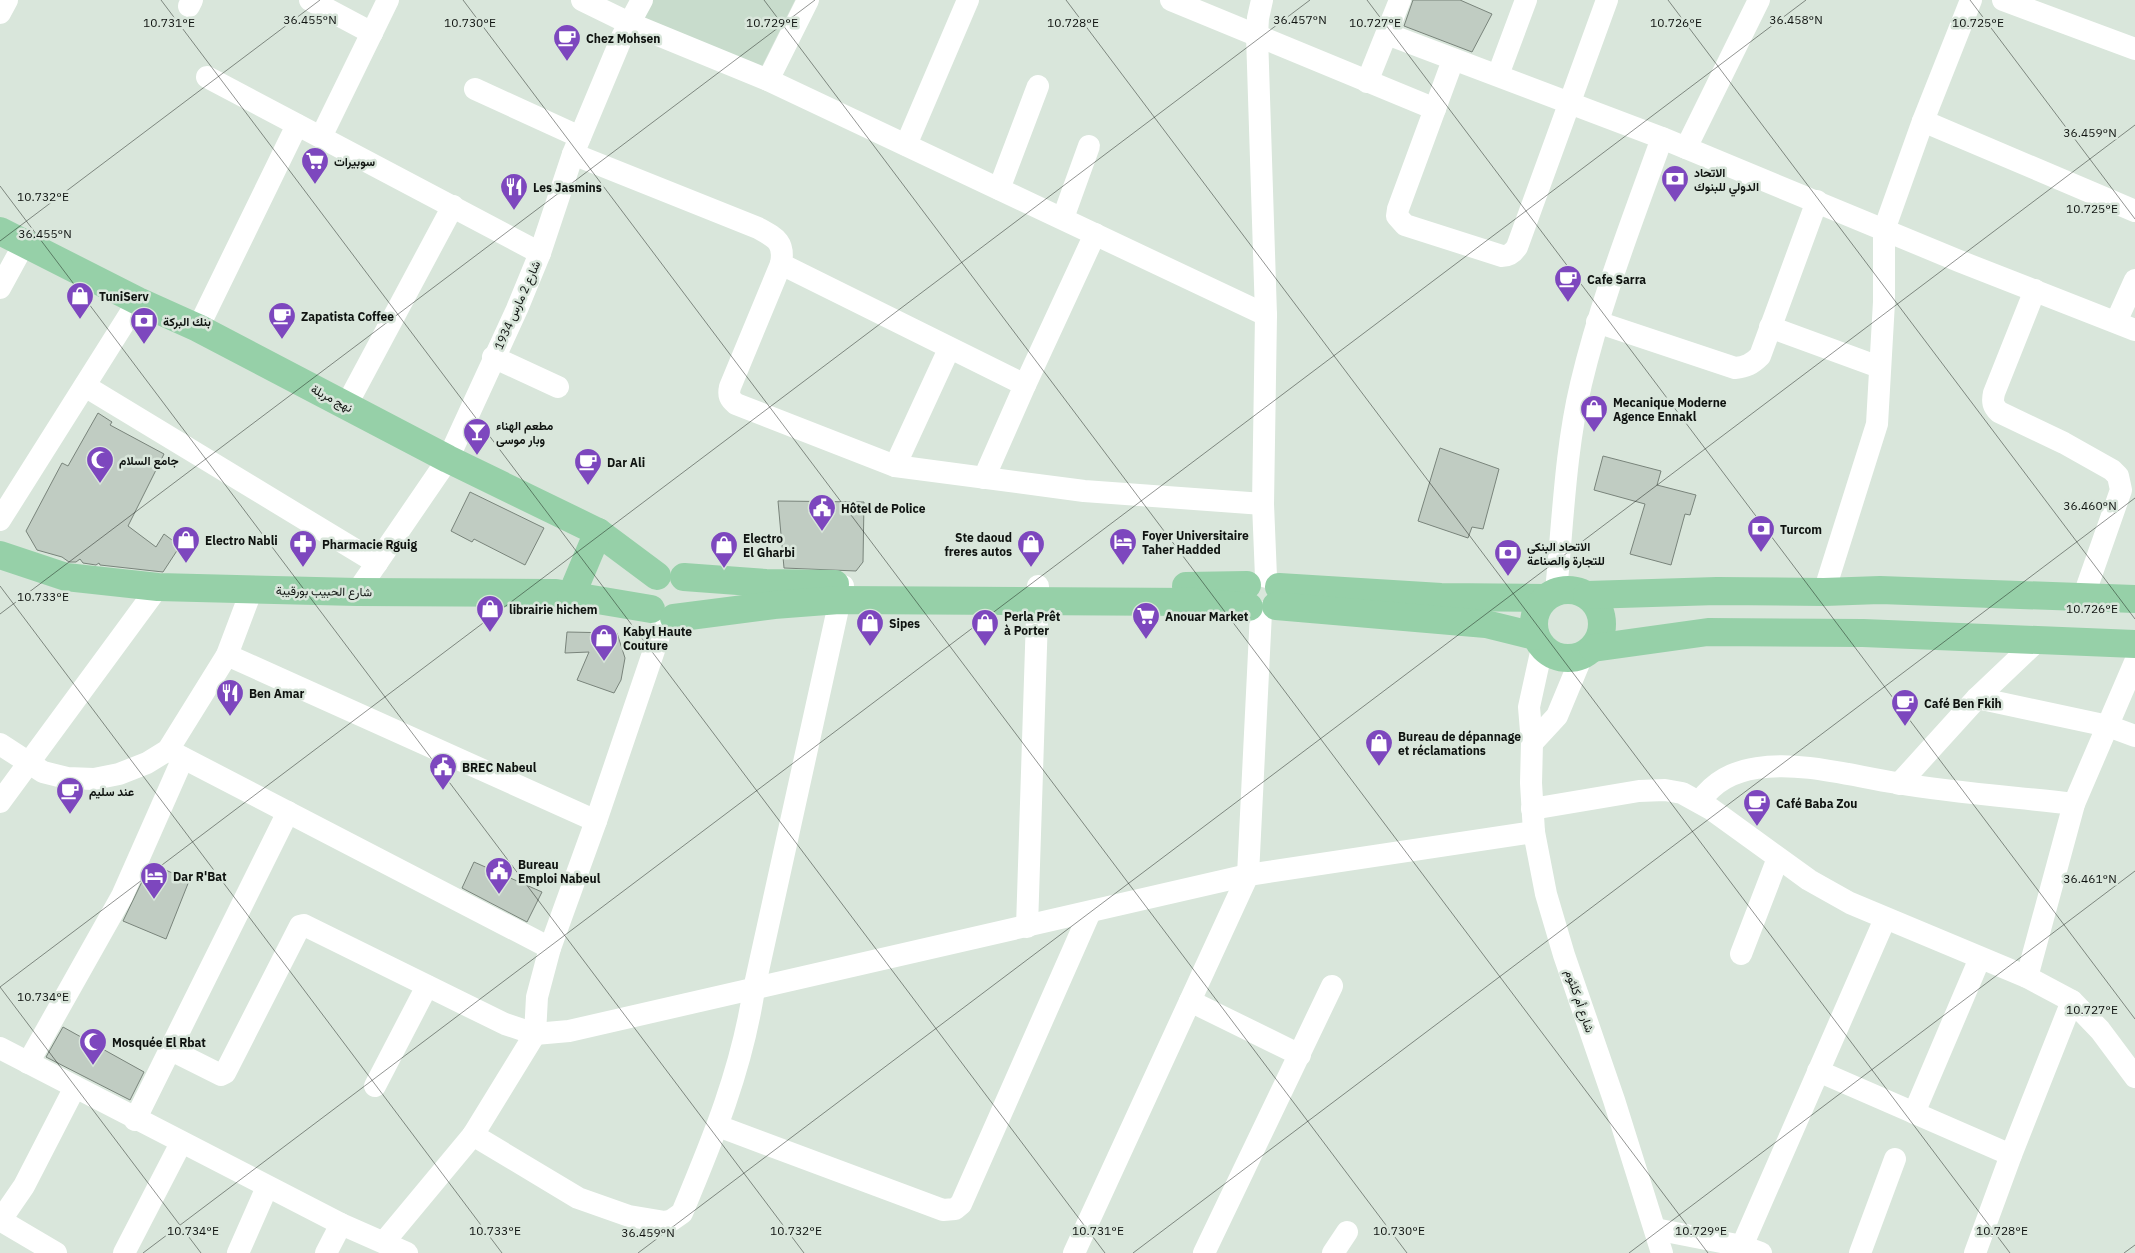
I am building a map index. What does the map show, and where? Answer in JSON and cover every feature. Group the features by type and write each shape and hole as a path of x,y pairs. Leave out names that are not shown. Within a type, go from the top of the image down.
{"main road":[{"name":"نهج مربلة","path":"0,231 138,302 198,328 448,459 598,532 657,576"},
{"path":"571,596 598,532"},
{"name":"شارع الحبيب بورقيبة","path":"0,555 66,577 158,587 556,594 663,615 774,605 841,592"},
{"path":"684,577 690,584 693,592 692,601 688,609 682,615 663,615 647,594 650,584 657,576 666,573 676,573 684,577 766,583 841,592 1038,594 1196,602 1263,596 1431,597 1551,594 1570,589 1587,595 1717,591 1824,592 1880,590 2135,599"},
{"path":"1551,594 1537,607 1533,617 1533,628 1539,642 1554,656 1568,659 1587,652 1708,632 1863,633 2135,644"},
{"path":"1587,595 1596,604 1601,614 1602,626 1600,638 1587,652"},
{"path":"1263,596 1486,624 1539,642"}],"street":[{"path":"0,13 7,0"},
{"path":"310,0 372,33"},
{"path":"321,137 388,0"},
{"path":"582,0 629,23 768,80 1266,315"},
{"name":"شارع 2 مارس 1934","path":"357,592 448,459 493,358 518,309 540,254 577,146 629,23 642,0"},
{"path":"768,80 808,0"},
{"path":"906,145 968,0"},
{"path":"1171,0 1367,82 1435,108"},
{"path":"1074,1253 1248,875 1263,596 1266,315 1257,35 1262,0"},
{"path":"1367,82 1400,0"},
{"path":"1498,75 1526,0"},
{"path":"1453,60 1398,209 1398,216 1405,224 1502,256 1508,256 1517,247 1606,0"},
{"path":"1686,148 1759,0"},
{"path":"1824,592 1877,424 1884,302 1884,230 1923,121 1971,0"},
{"path":"2003,0 2135,49"},
{"path":"1387,34 1662,138 1884,230 2126,326 2135,280"},
{"path":"207,77 453,206 540,254"},
{"path":"999,189 1038,86"},
{"path":"475,89 577,146 758,228 773,237 782,246 781,264 730,387 728,394 730,399 736,404 895,466 1084,491 1263,504"},
{"path":"1923,121 2135,211"},
{"path":"198,328 297,124"},
{"path":"1551,594 1574,419 1597,322 1662,138"},
{"path":"1063,218 1089,146"},
{"path":"1597,322 1735,368 1745,367 1753,363 1760,356 1817,201"},
{"path":"346,406 453,206"},
{"path":"984,478 1095,234"},
{"path":"0,288 24,244"},
{"path":"781,264 949,349 1025,385"},
{"path":"2035,290 1994,393 1993,406 1999,412 2104,466 2118,476 2121,490 2083,598"},
{"path":"0,520 138,302"},
{"path":"1770,327 1879,367"},
{"path":"895,466 949,349"},
{"path":"493,358 558,387"},
{"path":"85,386 377,563"},
{"path":"0,802 158,587"},
{"path":"28,1063 122,896 175,754 227,655 252,589"},
{"path":"474,1135 578,1198 629,1216 665,1222 672,1220 682,1213 718,1126 748,1030 754,989 841,592"},
{"path":"1027,927 1038,594"},
{"path":"384,1242 474,1135 535,1034 537,997 550,948 596,820 663,615"},
{"path":"1899,784 1977,698 2037,641"},
{"name":"شارع أم كلثوم","path":"1539,642 1529,707 1532,743 1531,783 1534,832 1546,894 1564,955 1614,1100 1662,1253"},
{"path":"1532,743 1557,716 1587,652"},
{"path":"227,655 596,820"},
{"path":"2027,977 2074,804 2135,662"},
{"path":"1977,698 2108,726 2135,736"},
{"path":"0,744 43,772 67,778 94,779 119,774 175,754 550,948"},
{"path":"1700,801 1711,787 1723,778 1757,768 1829,770 1899,784 2074,804"},
{"path":"1532,808 1639,791 1665,790 1682,793 1700,801 1808,880 1885,918 2027,977 2072,1001 2100,1030 2135,1077"},
{"path":"135,1120 288,812"},
{"path":"171,1050 221,1075 225,1073 300,926 304,925 505,1024 535,1034 569,1031 1248,875 1534,832"},
{"path":"1741,954 1778,858"},
{"path":"718,1126 943,1210 956,1209 961,1204 1090,912"},
{"path":"1655,1229 1751,1250 1818,1071 1885,918"},
{"path":"1914,1113 1980,958"},
{"path":"375,1086 427,986"},
{"path":"1204,1253 1332,986"},
{"path":"1190,1000 1300,1054"},
{"path":"1975,1253 2011,1155 2072,1001"},
{"path":"0,1048 135,1120 341,1224 405,1252"},
{"path":"1818,1071 2011,1155"},
{"path":"56,1253 0,1221 24,1186 75,1087"},
{"path":"124,1253 181,1143"},
{"path":"1860,1253 1896,1159"},
{"path":"238,1253 268,1187"},
{"path":"326,1253 341,1224"},
{"path":"1334,1253 1346,1232"}],"shaded area":[{"path":"652,0 795,0 755,80 634,30"}],"building":[{"path":"1413,0 1460,0 1492,14 1472,52 1404,26"},
{"name":"جامع السلام","path":"98,413 112,422 110,425 164,454 128,526 156,547 164,534 180,546 163,572 100,565 99,563 96,565 83,563 80,559 76,562 69,562 62,557 37,550 26,531 62,463 68,466"},
{"path":"1440,448 1499,469 1483,529 1472,527 1468,538 1418,521"},
{"path":"1603,456 1661,471 1657,485 1696,495 1690,515 1685,514 1671,565 1630,554 1645,504 1594,490"},
{"path":"470,492 544,528 525,565 474,539 472,542 451,531"},
{"name":"Hôtel de Police","path":"778,501 864,502 863,562 856,571 784,568"},
{"name":"Kabyl Haute Couture","path":"567,632 617,633 625,658 621,680 614,693 577,680 589,652 565,653"},
{"name":"Bureau Emploi Nabeul","path":"474,862 542,892 527,922 462,888"},
{"name":"Dar R'Bat","path":"151,863 189,881 166,939 123,921"},
{"name":"Mosquée El Rbat","path":"63,1027 144,1072 130,1100 46,1057"}],"place":[{"name":"Chez Mohsen","path":"567,62"},
{"name":"سوبيرات","path":"315,185"},
{"name":"الاتحاد الدولي للبنوك","path":"1675,203"},
{"name":"Les Jasmins","path":"514,211"},
{"name":"Cafe Sarra","path":"1568,303"},
{"name":"TuniServ","path":"80,320"},
{"name":"Zapatista Coffee","path":"282,340"},
{"name":"بنك البركة","path":"144,345"},
{"name":"Mecanique Moderne Agence Ennakl","path":"1594,433"},
{"name":"مطعم الهناء وبار موسى","path":"477,456"},
{"name":"جامع السلام","path":"100,484"},
{"name":"Dar Ali","path":"588,486"},
{"name":"Hôtel de Police","path":"822,532"},
{"name":"Turcom","path":"1761,553"},
{"name":"Electro Nabli","path":"186,564"},
{"name":"Foyer Universitaire Taher Hadded","path":"1123,566"},
{"name":"Pharmacie Rguig","path":"303,568"},
{"name":"Ste daoud freres autos","path":"1031,568"},
{"name":"Electro El Gharbi","path":"724,569"},
{"name":"الاتحاد البنكي للتجارة والصناعة","path":"1508,577"},
{"name":"librairie hichem","path":"490,633"},
{"name":"Anouar Market","path":"1146,640"},
{"name":"Sipes","path":"870,647"},
{"name":"Perla Prêt à Porter","path":"985,647"},
{"name":"Kabyl Haute Couture","path":"604,662"},
{"name":"Ben Amar","path":"230,717"},
{"name":"Café Ben Fkih","path":"1905,727"},
{"name":"Bureau de dépannage et réclamations","path":"1379,767"},
{"name":"BREC Nabeul","path":"443,791"},
{"name":"عند سليم","path":"70,815"},
{"name":"Café Baba Zou","path":"1757,827"},
{"name":"Bureau Emploi Nabeul","path":"499,895"},
{"name":"Dar R'Bat","path":"154,900"},
{"name":"Mosquée El Rbat","path":"93,1066"}]}
